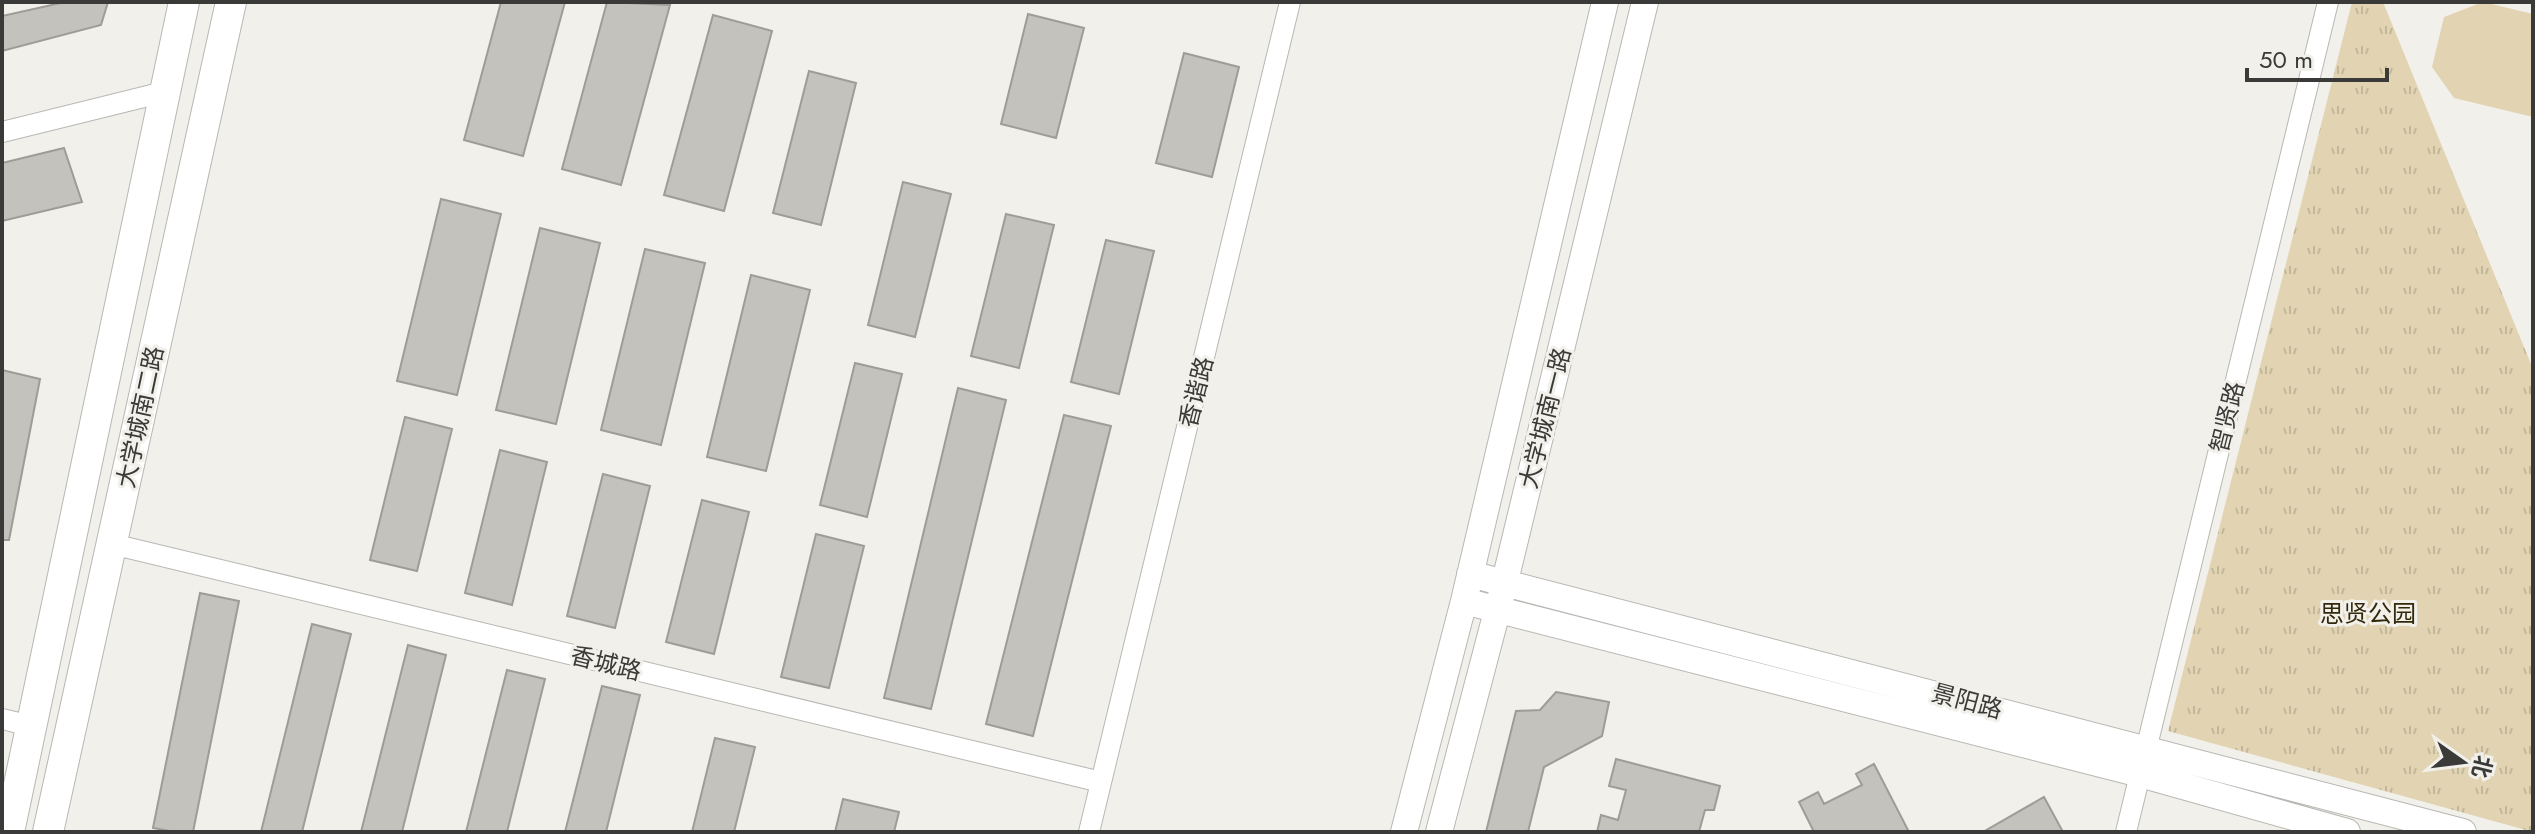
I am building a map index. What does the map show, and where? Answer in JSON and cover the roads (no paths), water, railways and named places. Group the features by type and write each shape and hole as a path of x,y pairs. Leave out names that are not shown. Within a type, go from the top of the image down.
{"highway":[{"name":"大学城南二路","path":"9,832 184,2"},
{"name":"大学城南二路","path":"48,832 231,2"}],"main road":[{"name":"大学城南一路","path":"1404,832 1464,601 1605,2"},
{"name":"大学城南一路","path":"1439,832 1498,610 1645,2"},
{"name":"景阳路","path":"1470,574 2463,832"},
{"name":"景阳路","path":"1464,601 2140,774 2347,832"}],"street":[{"name":"香谐路","path":"1089,832 1290,2"},
{"name":"智贤路","path":"2126,832 2328,2"},
{"path":"2,132 164,92"},
{"name":"香城路","path":"112,544 1101,782"},
{"path":"2,719 31,726"}],"park label":[{"name":"思贤公园","path":"2368,613"}]}
